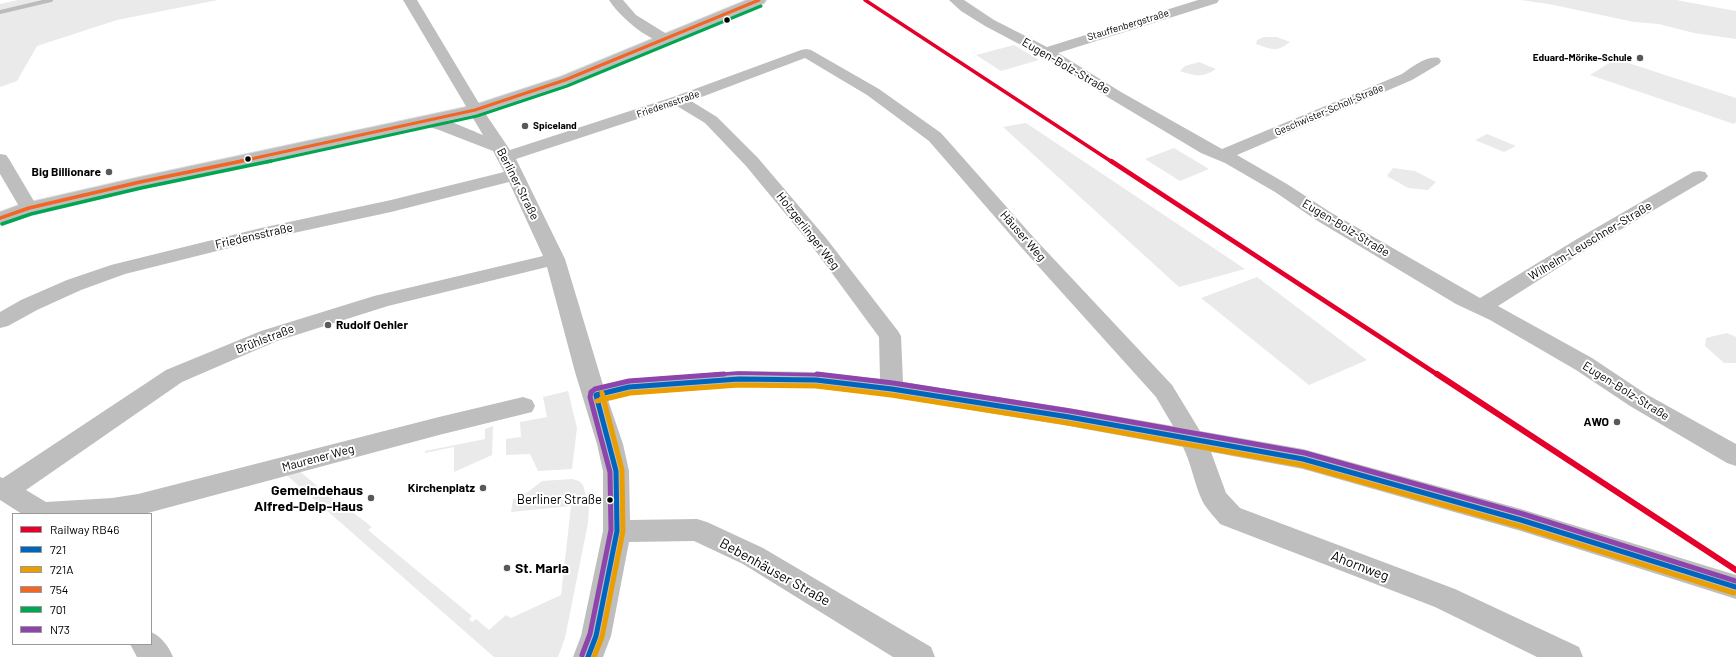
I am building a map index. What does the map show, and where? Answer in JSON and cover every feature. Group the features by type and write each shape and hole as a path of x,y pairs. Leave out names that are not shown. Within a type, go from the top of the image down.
{"main road":[{"path":"0,218 29,208 140,182 475,110 565,80 759,0"}],"street":[{"name":"Berliner Straße","path":"410,0 475,110 503,152 555,259 587,372 596,395 610,444 616,471 617,531 596,636 588,657"},
{"path":"616,0 620,8 629,16 665,39"},
{"name":"Eugen-Bolz-Straße","path":"956,0 967,9 1087,76 1207,149 1222,155 1281,188 1323,216 1464,299 1482,307 1584,364 1638,400 1736,456"},
{"name":"Stauffenbergstraße","path":"1045,52 1212,0"},
{"name":"Friedensstraße","path":"503,152 679,100 806,53 826,63"},
{"name":"Geschwister-Scholl-Straße","path":"1222,155 1407,76 1434,61"},
{"name":"Häuser Weg","path":"826,63 873,92 935,136 1044,261 1164,392 1191,438"},
{"name":"Holzgerlinger Weg","path":"679,100 711,120 752,162 819,242 890,336 892,389"},
{"path":"426,121 445,126 503,152"},
{"path":"0,159 29,208"},
{"name":"Friedensstraße","path":"0,321 29,305 74,285 118,269 262,234 391,206 515,175"},
{"name":"Wilhelm-Leuschner-Straße","path":"1482,307 1584,243 1699,176"},
{"name":"Brühlstraße","path":"3,488 174,376 269,336 382,301 555,259"},
{"path":"596,395 629,388 739,379 816,380 892,389 1069,417 1191,438 1303,460 1340,469 1521,520 1736,587"},
{"name":"Maurener Weg","path":"65,513 110,511 138,505 439,426 523,406"},
{"name":"Ahornweg","path":"1191,438 1200,455 1214,498 1230,516 1445,598 1568,657"},
{"name":"Maurener Weg","path":"3,488 41,513"},
{"name":"Bebenhäuser Straße","path":"617,531 697,530 753,556 920,657"},
{"path":"146,645 158,657"}],"shaded area":[{"path":"18,0 218,0 117,20 37,46 17,81 0,87 0,4"},
{"path":"1520,0 1676,0 1736,11 1736,39 1694,33 1659,24 1634,22 1549,4"},
{"path":"1264,37 1277,37 1290,42 1277,49 1256,44 1257,40"},
{"path":"1014,45 1039,60 1001,71 976,55"},
{"path":"1616,59 1736,98 1736,122 1734,124 1590,75"},
{"path":"1199,62 1216,69 1203,75 1190,74 1180,71 1185,66"},
{"path":"1026,123 1245,269 1179,287 1003,127"},
{"path":"1487,134 1516,146 1504,152 1475,140"},
{"path":"1174,148 1209,169 1180,181 1145,159"},
{"path":"1393,168 1415,171 1436,182 1428,190 1408,188 1387,176"},
{"path":"1257,277 1367,360 1309,385 1201,298"},
{"path":"1727,333 1736,337 1736,363 1724,363 1705,346 1706,338"},
{"path":"568,391 577,428 572,469 538,471 530,454 506,455 506,439 521,437 520,422 547,417 543,397"},
{"path":"493,426 492,455 454,472 454,447 425,453 425,451 485,439 485,429"},
{"path":"297,469 348,512 351,511 372,527 368,530 472,616 469,619 472,622 476,619 489,630 506,615 511,618 561,595 571,506 511,512 513,499 520,498 542,481 572,479 579,481 583,485 589,507 588,523 565,638 558,657 494,657 284,473"}],"waterway":[{"path":"0,12 51,0"}],"rail line":[{"name":"RB46","path":"865,0 1736,570"}],"transit line":[{"name":"754","path":"0,218 29,208 140,182 374,133 475,110 565,80 759,0"},
{"name":"701","path":"2,224 31,214 141,188 477,116 567,86 761,6"},
{"name":"N73","path":"582,655 590,634 611,530 610,472 590,397 591,392 595,389 629,381 739,373 816,374 893,383 1070,411 1305,453 1523,514 1736,581"},
{"name":"721","path":"596,395 629,387 739,379 816,380 892,389 1069,417 1303,459 1521,520 1736,587"},
{"name":"721A","path":"597,401 630,393 739,385 816,386 891,395 1068,423 1302,465 1519,526 1734,593"},
{"name":"721A","path":"594,657 602,637 623,531 622,470 602,393"},
{"name":"721","path":"588,657 596,636 617,531 616,471 596,395"}],"place":[{"name":"Eduard-Mörike-Schule","path":"1640,58"},
{"name":"Spiceland","path":"525,126"},
{"name":"Big Billionare","path":"109,172"},
{"name":"Rudolf Oehler","path":"328,325"},
{"name":"AWO","path":"1617,422"},
{"name":"Kirchenplatz","path":"483,488"},
{"name":"Gemeindehaus Alfred-Delp-Haus","path":"371,498"},
{"name":"Berliner Straße","path":"610,500"},
{"name":"St. Maria","path":"507,568"}]}
